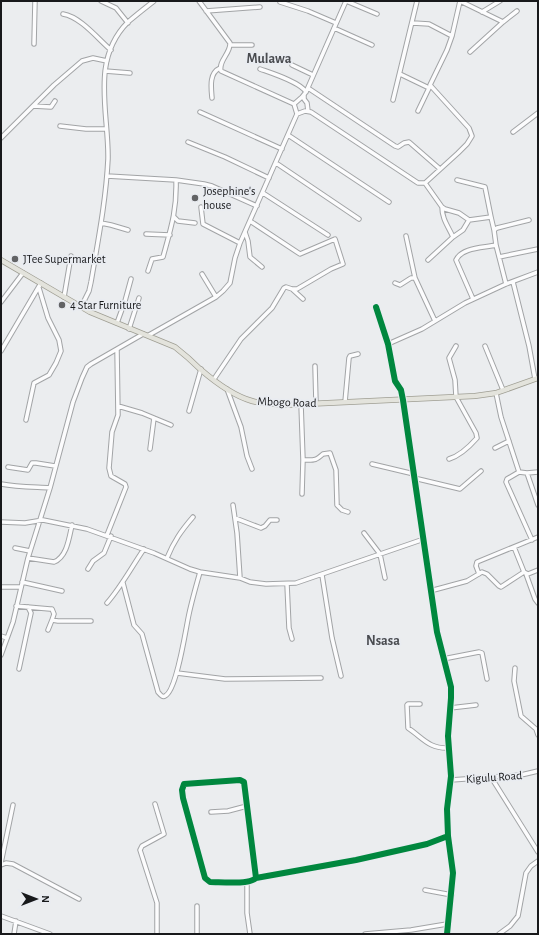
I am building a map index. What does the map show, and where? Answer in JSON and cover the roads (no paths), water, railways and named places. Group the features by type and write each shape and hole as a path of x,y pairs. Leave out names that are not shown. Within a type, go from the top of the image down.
{"main road":[{"name":"Mbogo Road","path":"1,261 23,272 40,286 64,296 81,306 129,329 148,335 175,347 226,388 242,397 260,403 286,405 456,398 496,393 537,379"}],"street":[{"path":"34,44 36,1"},
{"path":"101,1 110,3 119,10 128,23"},
{"path":"81,306 85,300 91,282 107,176 108,157 104,103 105,71 107,60 118,36 128,23 154,1"},
{"path":"199,1 229,40 230,45 220,68 215,70 213,73 211,85 212,98"},
{"path":"308,111 307,103 304,99 306,91 346,1 377,14"},
{"path":"393,100 418,1"},
{"path":"418,111 447,50 452,36 460,1 503,22"},
{"path":"482,12 500,1"},
{"path":"280,2 302,8 336,23"},
{"path":"206,11 260,7"},
{"path":"470,52 517,11"},
{"path":"63,14 68,15 87,28 111,50"},
{"path":"413,23 429,24 452,36"},
{"path":"334,28 372,44"},
{"path":"230,45 252,45"},
{"path":"1,138 82,61 93,58 107,60"},
{"path":"292,65 313,75"},
{"path":"148,335 216,297 230,283 235,258 240,243 297,114 294,104 222,71 220,68"},
{"path":"260,69 282,77 302,88 395,146 398,147 409,142 440,169"},
{"path":"105,71 130,73"},
{"path":"400,74 429,87 469,128 472,134 467,144 425,183"},
{"path":"294,104 306,91"},
{"path":"33,106 50,107 56,101"},
{"path":"297,114 308,111 418,182 425,183 445,210 459,213 469,220 491,217"},
{"path":"200,112 282,149"},
{"path":"513,132 538,113"},
{"path":"60,126 86,129 106,129"},
{"path":"288,135 389,202"},
{"path":"188,142 225,157 269,178"},
{"path":"276,163 359,219"},
{"path":"107,176 176,180 212,186 257,206"},
{"path":"148,271 152,259 163,257 170,235 177,199 176,180"},
{"path":"458,180 486,187 496,245 506,284"},
{"path":"263,193 328,235"},
{"path":"201,207 203,224 240,243"},
{"path":"442,207 442,214 446,226 453,237"},
{"path":"174,217 178,221 195,223"},
{"path":"428,260 463,230 469,220"},
{"path":"494,230 529,220"},
{"path":"214,379 241,339 272,308 284,288 297,289 331,269 343,264 336,240 333,239 315,249 300,254 250,221"},
{"path":"101,223 128,230"},
{"path":"245,232 250,257 262,266"},
{"path":"146,234 170,235"},
{"path":"406,236 415,278 435,321"},
{"path":"473,299 456,260 457,257 464,251 496,245"},
{"path":"499,257 538,249"},
{"path":"64,296 71,256"},
{"path":"1,302 23,272"},
{"path":"388,344 412,334 473,299 538,272"},
{"path":"202,274 216,297"},
{"path":"395,283 400,285 411,278 415,278"},
{"path":"117,323 125,301 130,279"},
{"path":"512,282 537,379"},
{"path":"1,351 40,286"},
{"path":"26,420 34,384 49,375 61,351 59,340 50,324 40,286"},
{"path":"292,289 303,299"},
{"path":"129,329 139,298"},
{"path":"376,307 388,344 395,381 401,390 403,400 424,539 430,591 437,632 451,687 448,730 451,780 447,809 448,836 453,873 452,895 446,934"},
{"path":"1,655 13,622 28,558 50,488 73,402 85,371 87,367 96,360 143,334"},
{"path":"449,459 477,438 476,433 456,398 455,380 449,358 456,346"},
{"path":"485,346 503,390"},
{"path":"88,569 93,561 104,553 126,487 123,481 111,476 109,468 112,432 117,419 118,406 117,349"},
{"path":"345,402 349,358 350,356 358,354"},
{"path":"315,366 316,403"},
{"path":"189,411 201,369"},
{"path":"226,388 241,428 252,469"},
{"path":"496,393 501,417 519,472"},
{"path":"302,404 304,460 302,494"},
{"path":"118,406 135,410 170,425"},
{"path":"150,449 154,418"},
{"path":"495,448 509,441"},
{"path":"304,460 315,460 326,452 330,453 336,470 337,505 342,510 348,512"},
{"path":"8,467 28,470 32,464 36,463 55,466"},
{"path":"372,464 460,489 481,470"},
{"path":"532,540 506,482 507,479 519,472 538,472"},
{"path":"527,473 538,505"},
{"path":"1,484 50,488"},
{"path":"233,505 239,554 240,578"},
{"path":"167,558 173,543 193,517"},
{"path":"234,518 261,528 270,520 277,520"},
{"path":"1,522 25,523 40,520 72,525 109,536 144,549 190,569 266,584 296,583 424,539"},
{"path":"28,558 54,562 58,561 63,556 72,525"},
{"path":"364,533 380,554 385,578"},
{"path":"479,574 476,566 477,562 538,537"},
{"path":"514,547 538,603"},
{"path":"15,548 30,551"},
{"path":"107,604 124,583 127,575 144,549"},
{"path":"430,591 467,581 479,574 484,573 501,587 525,573 538,570"},
{"path":"124,583 134,624 142,634 158,692 161,696 166,696 177,673 189,614 200,572"},
{"path":"322,575 332,638 341,676"},
{"path":"287,584 289,628 292,639"},
{"path":"1,587 21,585 62,591"},
{"path":"16,606 52,609 54,614 48,630"},
{"path":"19,669 31,613 28,607"},
{"path":"52,620 58,622 91,620"},
{"path":"1,636 7,638"},
{"path":"443,659 479,652 482,653 487,679"},
{"path":"516,668 514,681 522,716 526,722 536,729 538,735"},
{"path":"177,673 225,679 321,678"},
{"path":"420,704 407,705 408,728 431,745 449,748"},
{"path":"450,708 476,705"},
{"name":"Kigulu Road","path":"451,780 527,774 538,771"},
{"path":"480,773 481,778"},
{"path":"491,777 538,852"},
{"path":"256,878 244,782 242,780 186,784 183,786 182,790 205,878 210,882 247,882 256,878 356,860 427,844 448,836"},
{"path":"155,804 164,834 142,846 140,850 157,904 157,934"},
{"path":"13,805 2,853 1,864 13,864 79,899"},
{"path":"211,812 228,811 247,806"},
{"path":"499,934 510,926 518,916 526,873 531,866 538,861"},
{"path":"247,882 247,913 250,934"},
{"path":"424,890 452,895"},
{"path":"197,906 197,934"},
{"path":"1,916 42,933 50,934"},
{"path":"14,934 16,922"},
{"path":"365,934 401,932 447,924"}],"place":[{"name":"Josephine's house","path":"195,198"},
{"name":"JTee Supermarket","path":"15,259"},
{"name":"4 Star Furniture","path":"62,305"}],"district":[{"name":"Mulawa","path":"269,59"},
{"name":"Nsasa","path":"383,641"}]}
